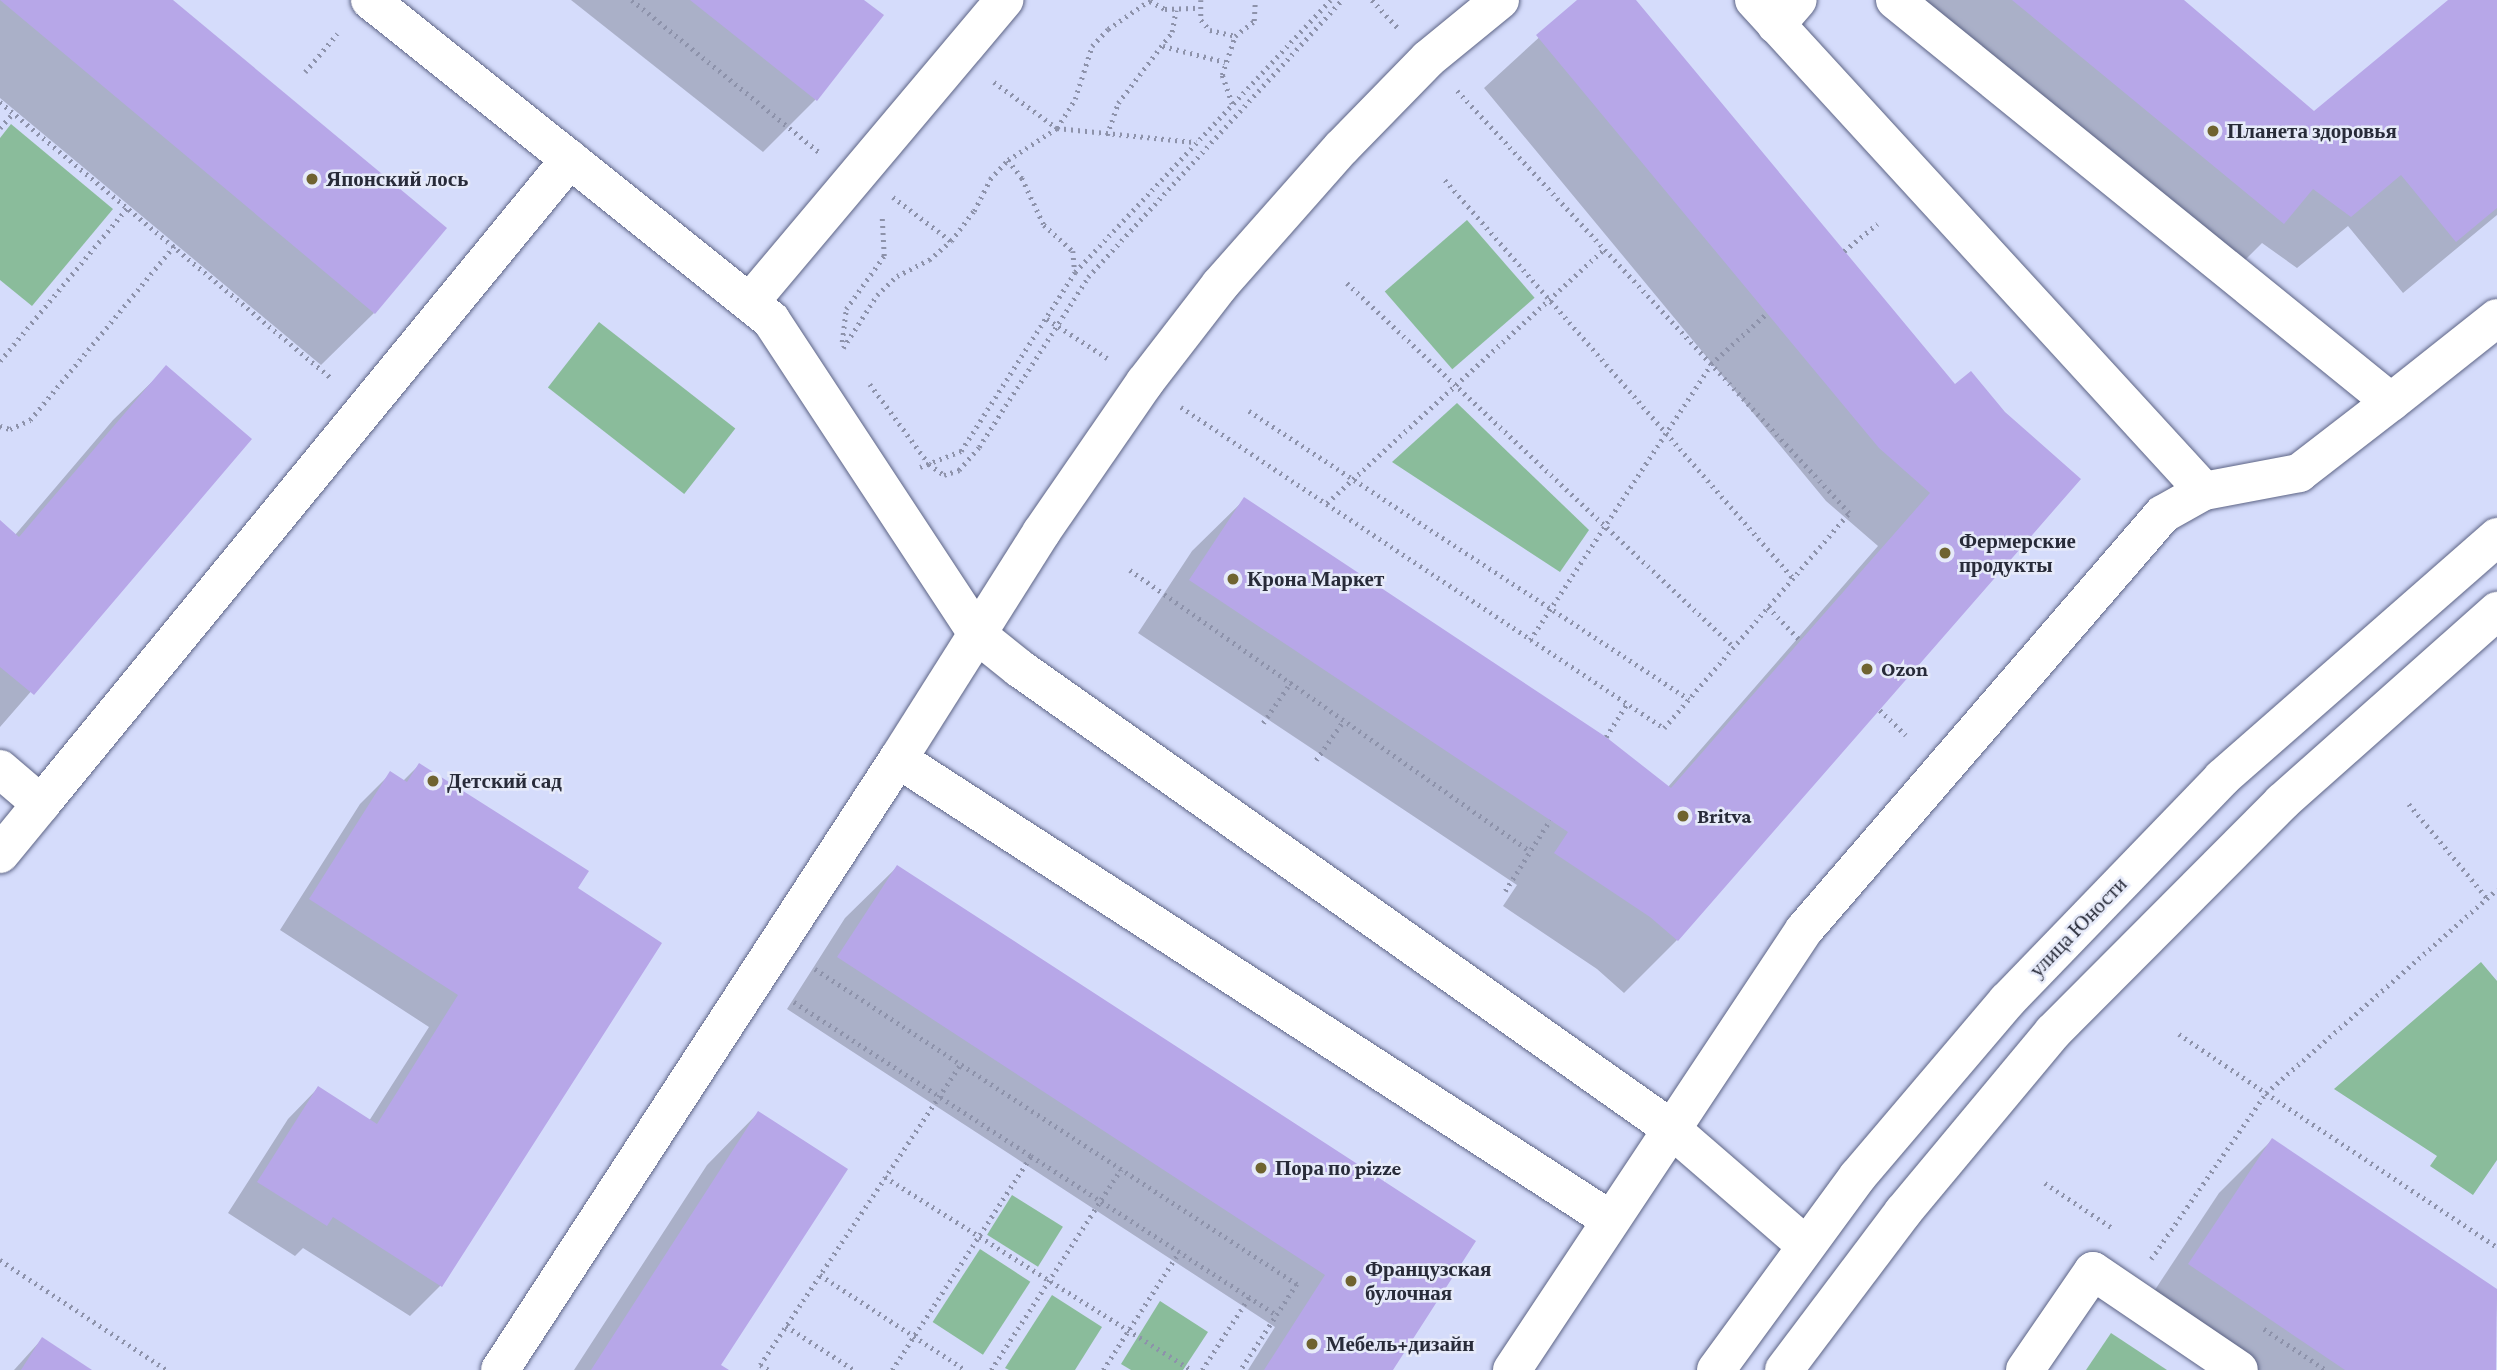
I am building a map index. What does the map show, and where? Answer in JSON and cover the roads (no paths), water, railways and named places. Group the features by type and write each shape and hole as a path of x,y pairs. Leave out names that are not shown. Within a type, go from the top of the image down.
{"street":[{"path":"370,0 771,320 978,635 1019,668 1669,1127 1804,1244"},
{"path":"500,1370 1144,382 1237,265 1341,148 1428,59 1500,0"},
{"path":"1895,0 2391,401"},
{"path":"750,302 867,184 1001,1"},
{"path":"1776,8 2204,491"},
{"path":"0,854 570,159"},
{"path":"1512,1370 1669,1127 1804,930 2163,514 2204,491 2299,473 2497,318"},
{"name":"улица Юности","path":"1716,1370 1804,1244 2007,1001 2212,788 2427,593 2497,537"},
{"path":"1784,1370 1903,1212 2053,1032 2283,802 2497,611"},
{"path":"898,759 1609,1219"},
{"path":"0,769 41,804"},
{"path":"2025,1370 2093,1271 2239,1370"}],"place":[{"name":"Планета здоровья","path":"2213,131"},
{"name":"Японский лось","path":"312,179"},
{"name":"Фермерские продукты","path":"1945,553"},
{"name":"Крона Маркет","path":"1233,579"},
{"name":"Ozon","path":"1867,669"},
{"name":"Детский сад","path":"433,781"},
{"name":"Britva","path":"1683,816"},
{"name":"Пора по pizze","path":"1261,1168"},
{"name":"Французская булочная","path":"1351,1281"},
{"name":"Мебель+дизайн","path":"1312,1344"}]}
